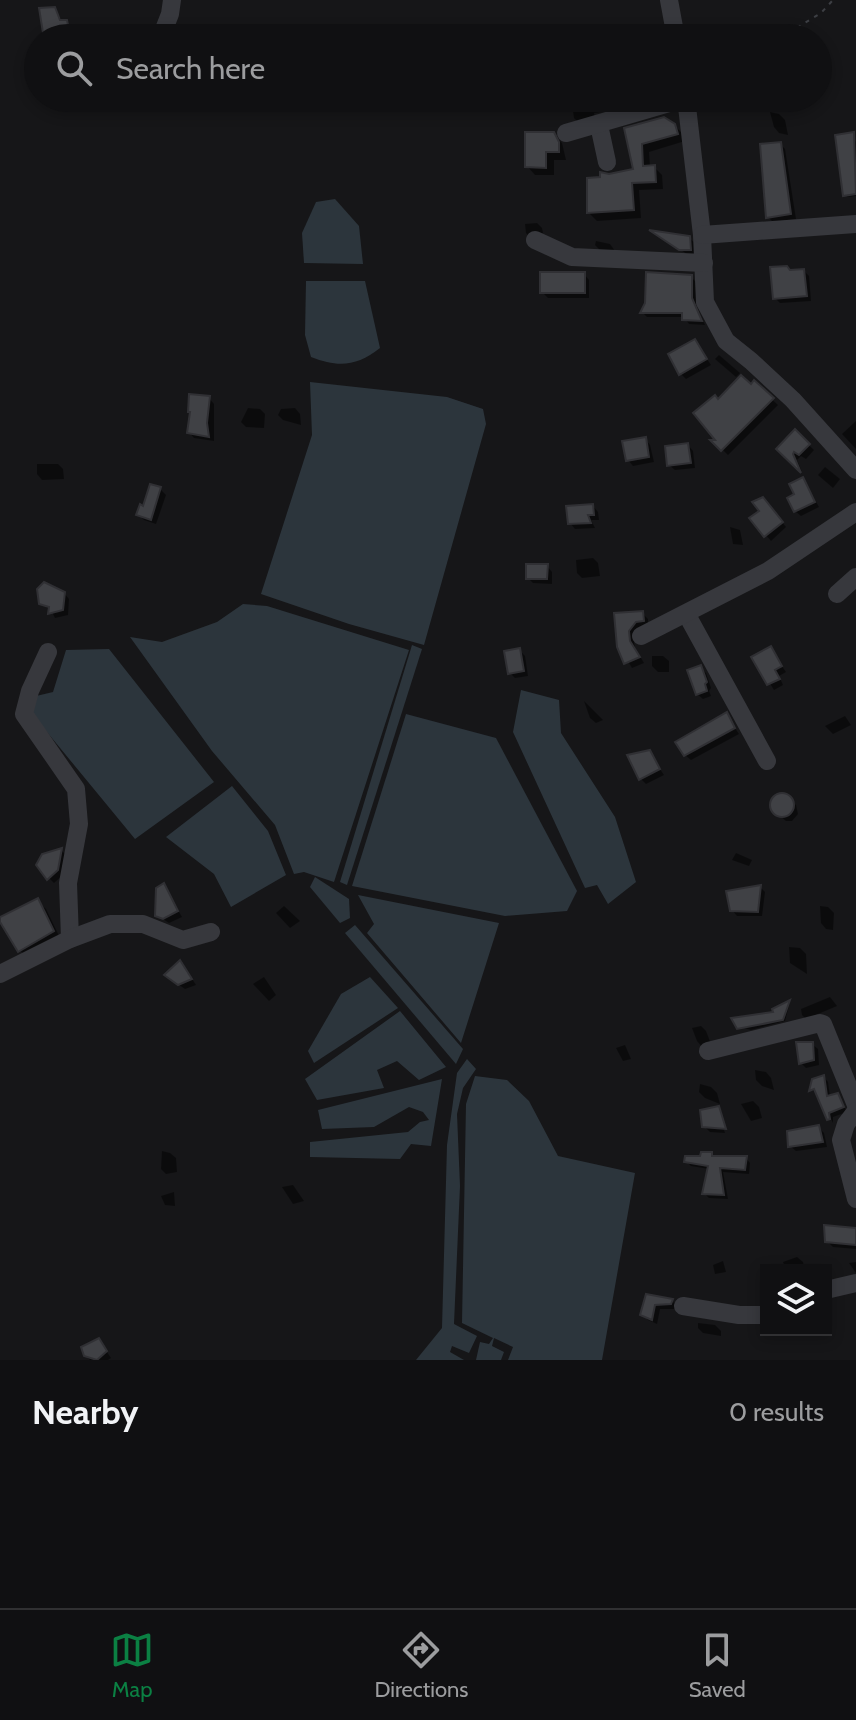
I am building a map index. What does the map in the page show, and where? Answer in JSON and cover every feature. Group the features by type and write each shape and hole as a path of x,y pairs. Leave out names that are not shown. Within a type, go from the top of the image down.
{"street":[{"path":"166,24 172,0"},
{"path":"669,0 673,24"},
{"path":"566,133 641,112"},
{"path":"688,112 702,235 705,302 726,341 793,400 856,470"},
{"path":"599,125 607,162"},
{"path":"702,235 856,224"},
{"path":"535,240 572,257 704,263"},
{"path":"641,636 768,571 856,512"},
{"path":"837,594 856,577"},
{"path":"687,615 767,761"},
{"path":"48,652 30,691 24,714 76,789 79,824 68,883 70,939"},
{"path":"3,967 110,924 143,924 183,940 211,932"},
{"path":"708,1051 823,1024 856,1105"},
{"path":"856,1111 846,1124 841,1140 856,1199"},
{"path":"832,1289 856,1283"},
{"path":"683,1306 739,1315 760,1315"}],"path":[{"path":"803,24 821,13 833,0"}],"shaded area":[{"path":"335,199 359,226 363,264 304,263 302,233 316,202"},
{"path":"306,281 365,281 380,348 355,362 330,363 311,357 305,335"},
{"path":"310,382 447,397 483,409 486,424 424,645 261,594 312,435"},
{"path":"243,604 267,606 409,650 334,882 304,872 294,874 275,825 212,751 130,637 162,642 217,622"},
{"path":"412,645 422,649 347,885 340,882"},
{"path":"109,649 214,782 135,839 28,709 32,697 53,692 66,650"},
{"path":"521,690 559,700 561,733 615,817 636,882 608,904 597,885 585,888 513,732"},
{"path":"406,714 496,738 577,891 567,911 505,916 352,886"},
{"path":"232,786 268,831 286,875 231,907 214,874 166,837"},
{"path":"315,877 349,899 350,918 340,923 310,887"},
{"path":"358,895 499,923 461,1043 367,933 374,924"},
{"path":"355,925 463,1049 456,1064 345,933"},
{"path":"370,977 398,1008 314,1063 308,1051 341,994"},
{"path":"400,1011 446,1067 419,1080 397,1061 377,1070 384,1088 317,1100 305,1079"},
{"path":"467,1059 476,1069 463,1088 457,1114 460,1186 454,1324 477,1336 469,1353 452,1346 450,1352 464,1360 416,1360 442,1328 447,1145 457,1073"},
{"path":"475,1076 507,1080 529,1101 558,1156 635,1173 602,1360 508,1360 513,1347 494,1338 492,1346 504,1352 501,1360 476,1360 480,1342 489,1344 493,1338 462,1323 466,1104"},
{"path":"442,1079 431,1146 411,1144 400,1159 310,1157 310,1142 408,1132 420,1122 429,1120 423,1112 409,1107 374,1127 322,1129 318,1110"}],"building":[{"path":"55,7 60,20 67,20 68,24 42,24 39,8"},
{"path":"664,117 675,124 678,134 642,144 643,166 655,165 656,182 632,183 634,210 587,213 587,178 600,177 600,172 609,174 633,169 624,128"},
{"path":"525,132 554,132 559,142 559,152 546,152 546,168 525,167"},
{"path":"854,132 856,194 843,196 835,135"},
{"path":"781,142 791,214 766,218 760,144"},
{"path":"649,230 690,236 691,250 679,250"},
{"path":"787,266 790,270 804,269 807,296 773,299 770,267"},
{"path":"540,272 585,272 585,293 540,293"},
{"path":"646,272 692,275 692,298 702,321 682,320 682,313 640,313 645,303"},
{"path":"695,339 707,359 679,375 668,354"},
{"path":"741,375 751,384 754,380 774,398 721,451 693,413 715,395 718,399"},
{"path":"189,394 210,396 209,437 187,433"},
{"path":"795,429 810,444 799,455 793,454 801,473 776,449"},
{"path":"646,437 649,457 626,461 622,441"},
{"path":"688,443 691,463 667,466 665,446"},
{"path":"803,477 815,502 794,512 787,498 794,494 789,484"},
{"path":"150,484 161,487 151,520 136,515 140,504 143,506"},
{"path":"763,497 783,522 764,537 749,518 759,511 752,502"},
{"path":"593,504 594,515 588,515 591,523 568,524 566,506"},
{"path":"526,564 548,564 547,579 526,579"},
{"path":"44,582 65,592 63,610 48,614 49,607 39,604 37,589"},
{"path":"643,611 644,621 636,622 629,631 630,641 640,657 624,664 617,647 614,613"},
{"path":"771,646 782,666 775,670 780,679 767,685 751,657"},
{"path":"520,648 524,671 508,674 504,651"},
{"path":"701,665 707,691 696,695 687,670"},
{"path":"727,712 735,728 684,756 675,742"},
{"path":"650,750 660,769 639,780 627,755"},
{"path":"782,793 790,797 794,805 790,813 782,817 774,813 770,805 774,797"},
{"path":"62,848 58,870 47,880 36,865 42,854"},
{"path":"164,883 178,911 163,919 155,916 156,888"},
{"path":"761,885 758,912 730,911 726,891"},
{"path":"38,898 54,931 18,952 0,917"},
{"path":"180,960 192,979 178,985 164,975"},
{"path":"790,1000 783,1020 737,1029 731,1018 773,1012 772,1009"},
{"path":"796,1042 813,1042 814,1060 799,1064"},
{"path":"824,1075 827,1096 838,1093 844,1107 829,1113 830,1119 827,1120 814,1089 809,1091 812,1079"},
{"path":"719,1106 726,1129 702,1127 700,1110"},
{"path":"819,1125 823,1142 788,1147 787,1131"},
{"path":"701,1152 712,1152 712,1156 747,1156 745,1170 720,1168 724,1195 702,1194 708,1166 684,1162 685,1156 700,1156"},
{"path":"824,1225 856,1228 856,1245 825,1242"},
{"path":"646,1294 673,1299 671,1304 655,1305 652,1320 640,1315"},
{"path":"99,1338 107,1351 97,1360 84,1356 81,1347"}]}
